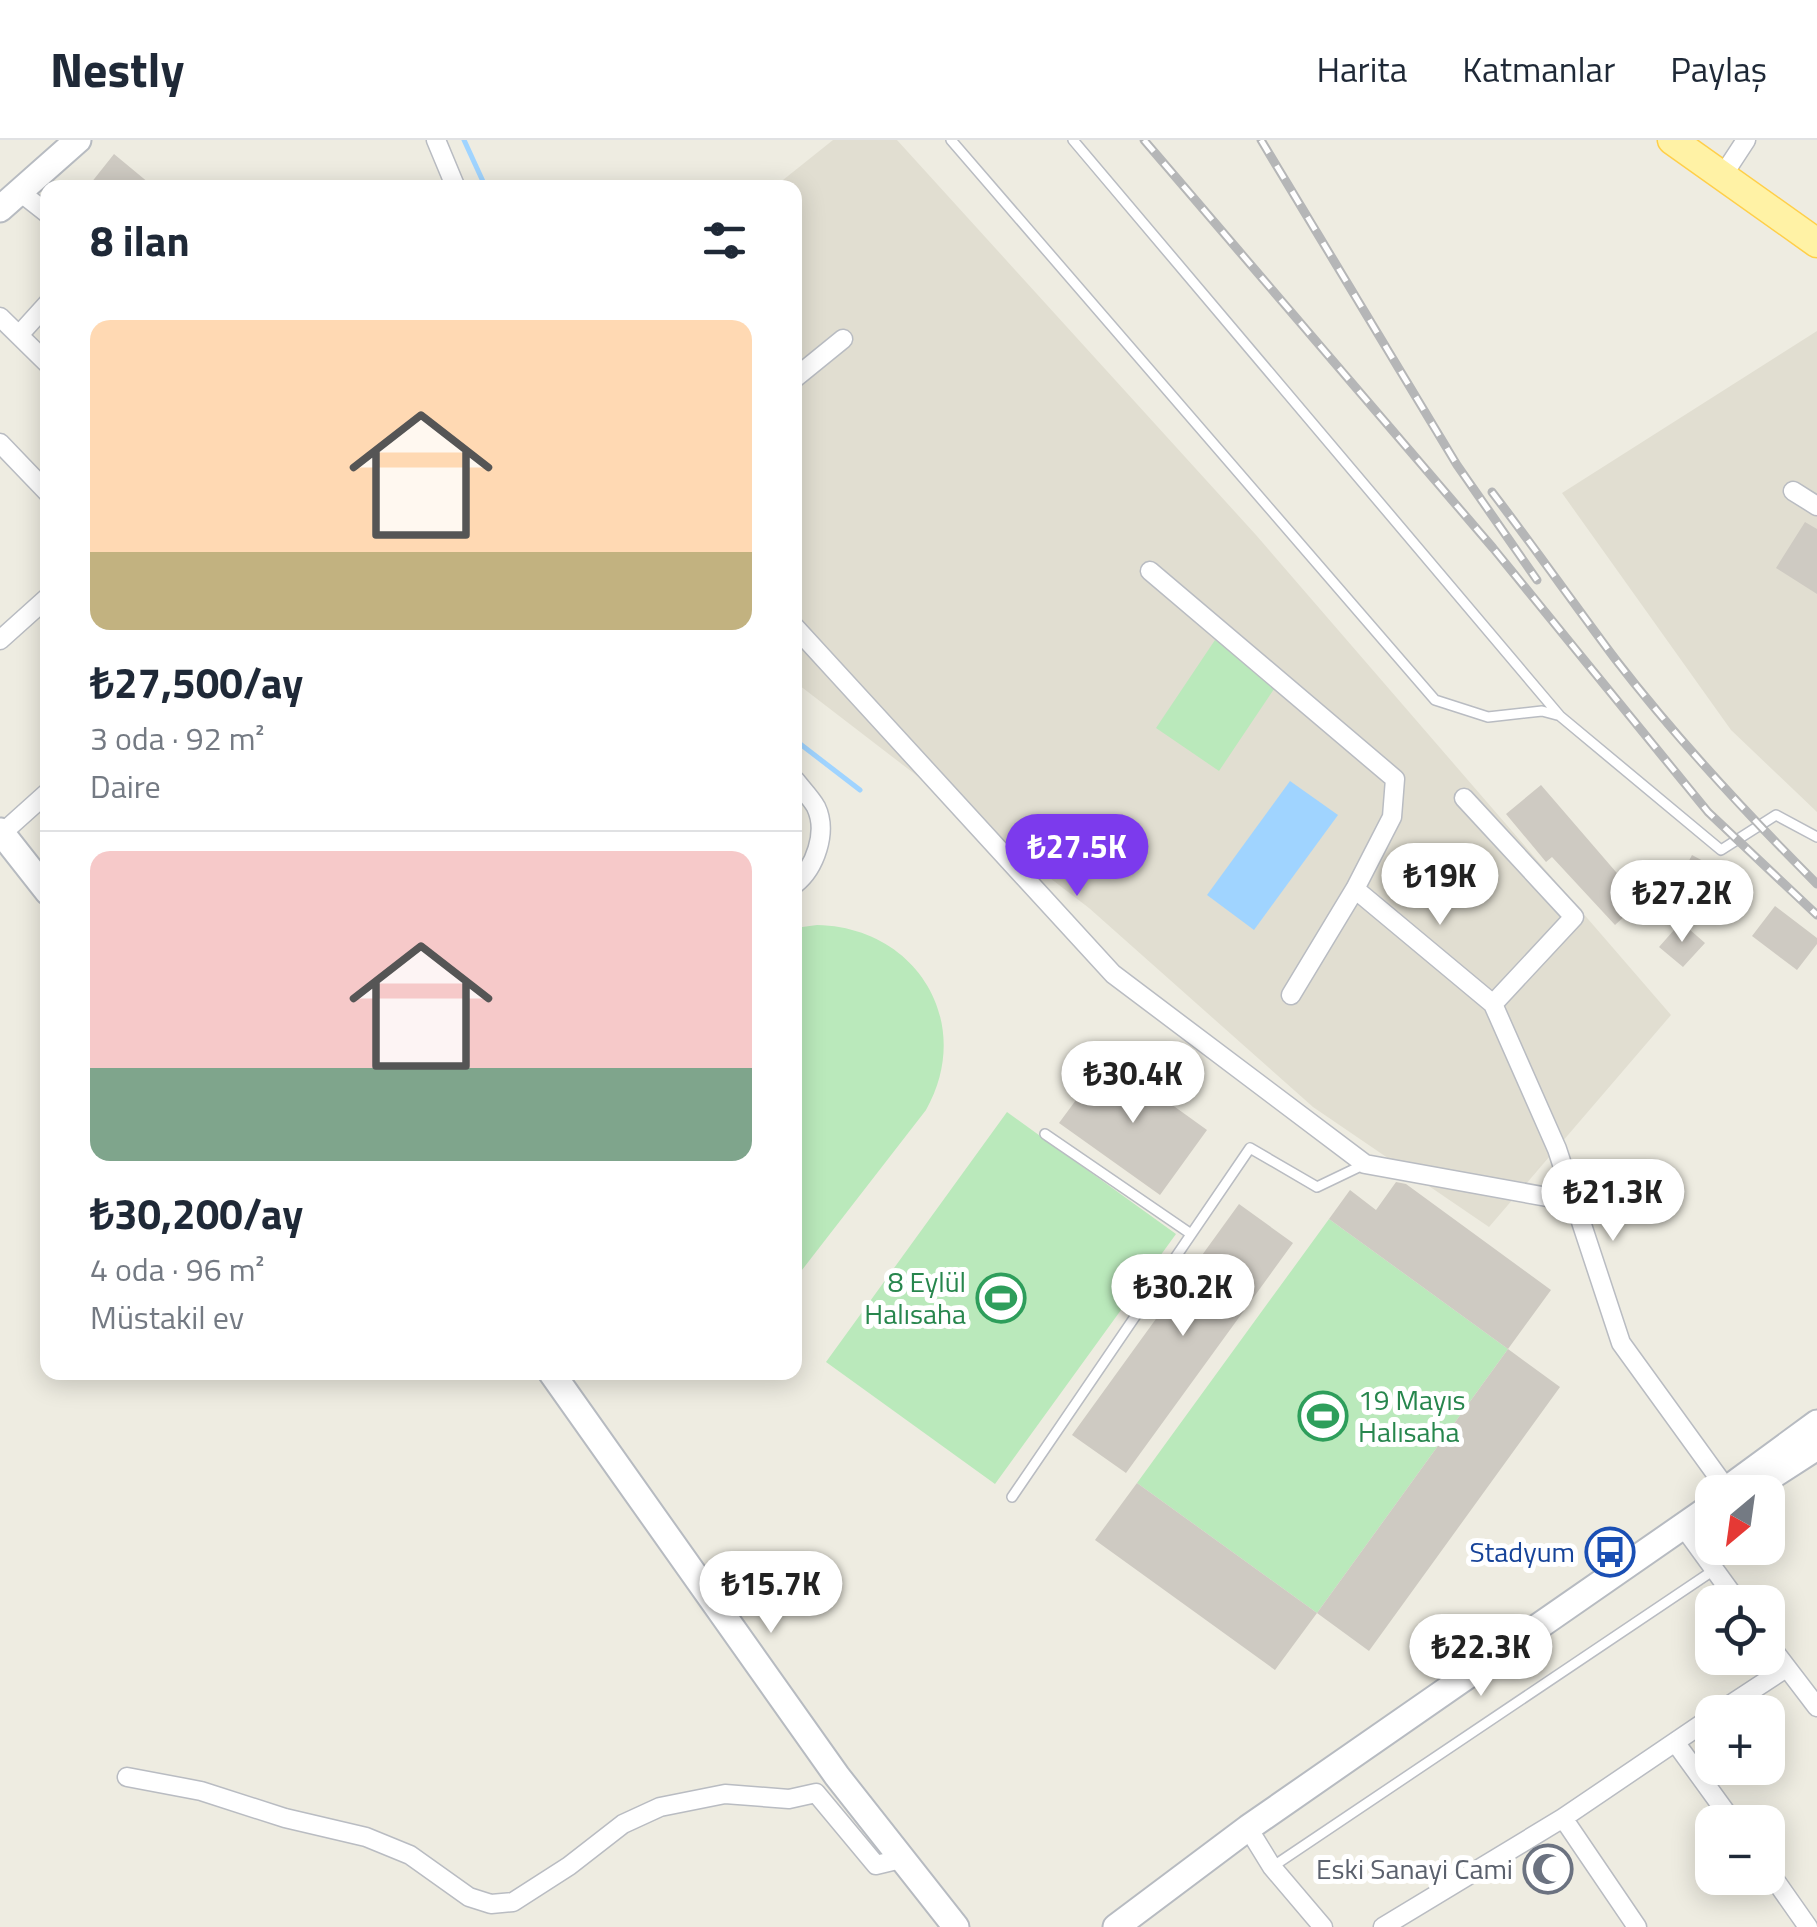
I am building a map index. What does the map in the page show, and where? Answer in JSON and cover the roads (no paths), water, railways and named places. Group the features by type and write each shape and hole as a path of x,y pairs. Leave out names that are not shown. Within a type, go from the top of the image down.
{"main road":[{"path":"8,196 78,140"},
{"path":"1672,140 1817,243"},
{"path":"1687,140 1817,229"},
{"path":"1,833 40,882"},
{"path":"557,1380 837,1776 956,1927"},
{"path":"1752,1475 1817,1423"},
{"path":"1764,1475 1817,1447"},
{"path":"1116,1927 1248,1828 1695,1516"}],"street":[{"path":"436,140 453,180"},
{"path":"1727,168 1746,140"},
{"path":"8,196 40,210"},
{"path":"19,336 40,312"},
{"path":"0,317 40,356"},
{"path":"802,372 843,338"},
{"path":"0,443 40,486"},
{"path":"1794,491 1817,506"},
{"path":"1150,572 1395,779 1392,816 1356,889 1292,995"},
{"path":"0,640 40,604"},
{"path":"802,635 1113,974 1365,1164 1574,1202"},
{"path":"802,789 817,809 822,835 802,878"},
{"path":"1464,798 1574,916 1494,1004"},
{"path":"1,833 40,799"},
{"path":"1356,889 1494,1004 1557,1148 1620,1343 1713,1475"},
{"path":"1682,1525 1725,1585"},
{"path":"1745,1695 1786,1668 1817,1708"},
{"path":"1383,1927 1563,1818 1695,1729"},
{"path":"1676,1742 1721,1805"},
{"path":"127,1777 201,1791 285,1818 366,1837 410,1855 470,1897 492,1904 513,1902 569,1866 623,1824 660,1807 726,1794 789,1799 816,1793 876,1865 901,1859"},
{"path":"1563,1818 1630,1924"},
{"path":"1248,1828 1272,1867 1324,1927"},
{"path":"1785,1894 1808,1927"}],"lane":[{"path":"952,140 1436,700 1488,717 1542,712 1560,716"},
{"path":"1073,140 1560,716 1720,850 1776,815 1817,837"},
{"path":"1045,1134 1191,1234"},
{"path":"1012,1497 1250,1148 1317,1187 1365,1164"},
{"path":"1272,1867 1714,1570"}],"water":[{"path":"1290,781 1338,815 1254,930 1207,895"}],"waterway":[{"path":"464,140 482,180"},
{"path":"802,745 860,790"}],"railway":[{"path":"1144,140 1493,548 1708,812 1817,915"},
{"path":"1261,140 1457,465 1537,580"},
{"path":"1492,492 1663,718 1817,884"}],"place":[{"name":"8 Eylül Halısaha","path":"1001,1298"},
{"name":"19 Mayıs Halısaha","path":"1323,1416"},
{"name":"Stadyum","path":"1610,1552"},
{"name":"Eski Sanayi Cami","path":"1548,1869"}]}
